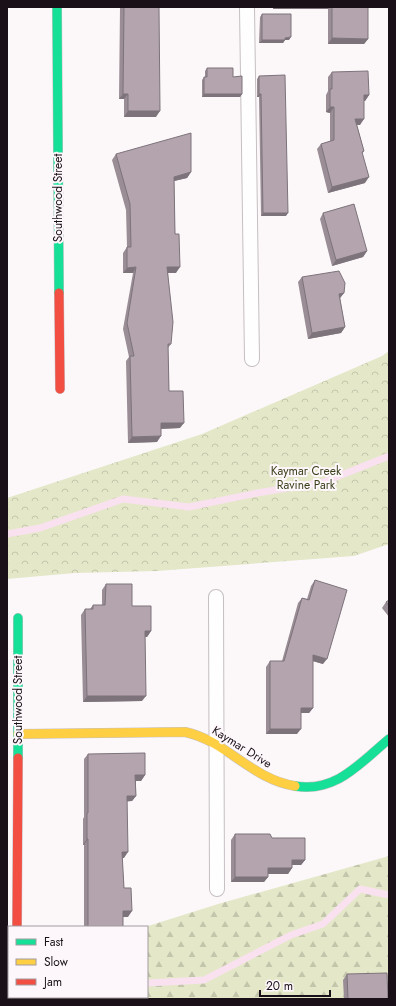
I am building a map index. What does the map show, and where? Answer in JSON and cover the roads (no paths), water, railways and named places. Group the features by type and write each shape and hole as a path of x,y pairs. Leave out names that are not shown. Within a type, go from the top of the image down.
{"street":[{"name":"Southwood Street","path":"57,7 60,389"},
{"name":"Southwood Street","path":"17,926 18,618"},
{"name":"Kaymar Drive","path":"18,734 185,732 202,736 216,743 239,761 261,775 285,784 305,787 318,787 340,780 389,739"}],"lane":[{"path":"248,7 252,359"},
{"path":"216,597 217,889"}],"waterway":[{"path":"7,534 40,528 123,499 189,507 257,493 324,482 389,456"},
{"path":"148,983 204,980 291,935 323,924 360,889 389,895"}],"park label":[{"name":"Kaymar Creek Ravine Park","path":"306,478"}]}
